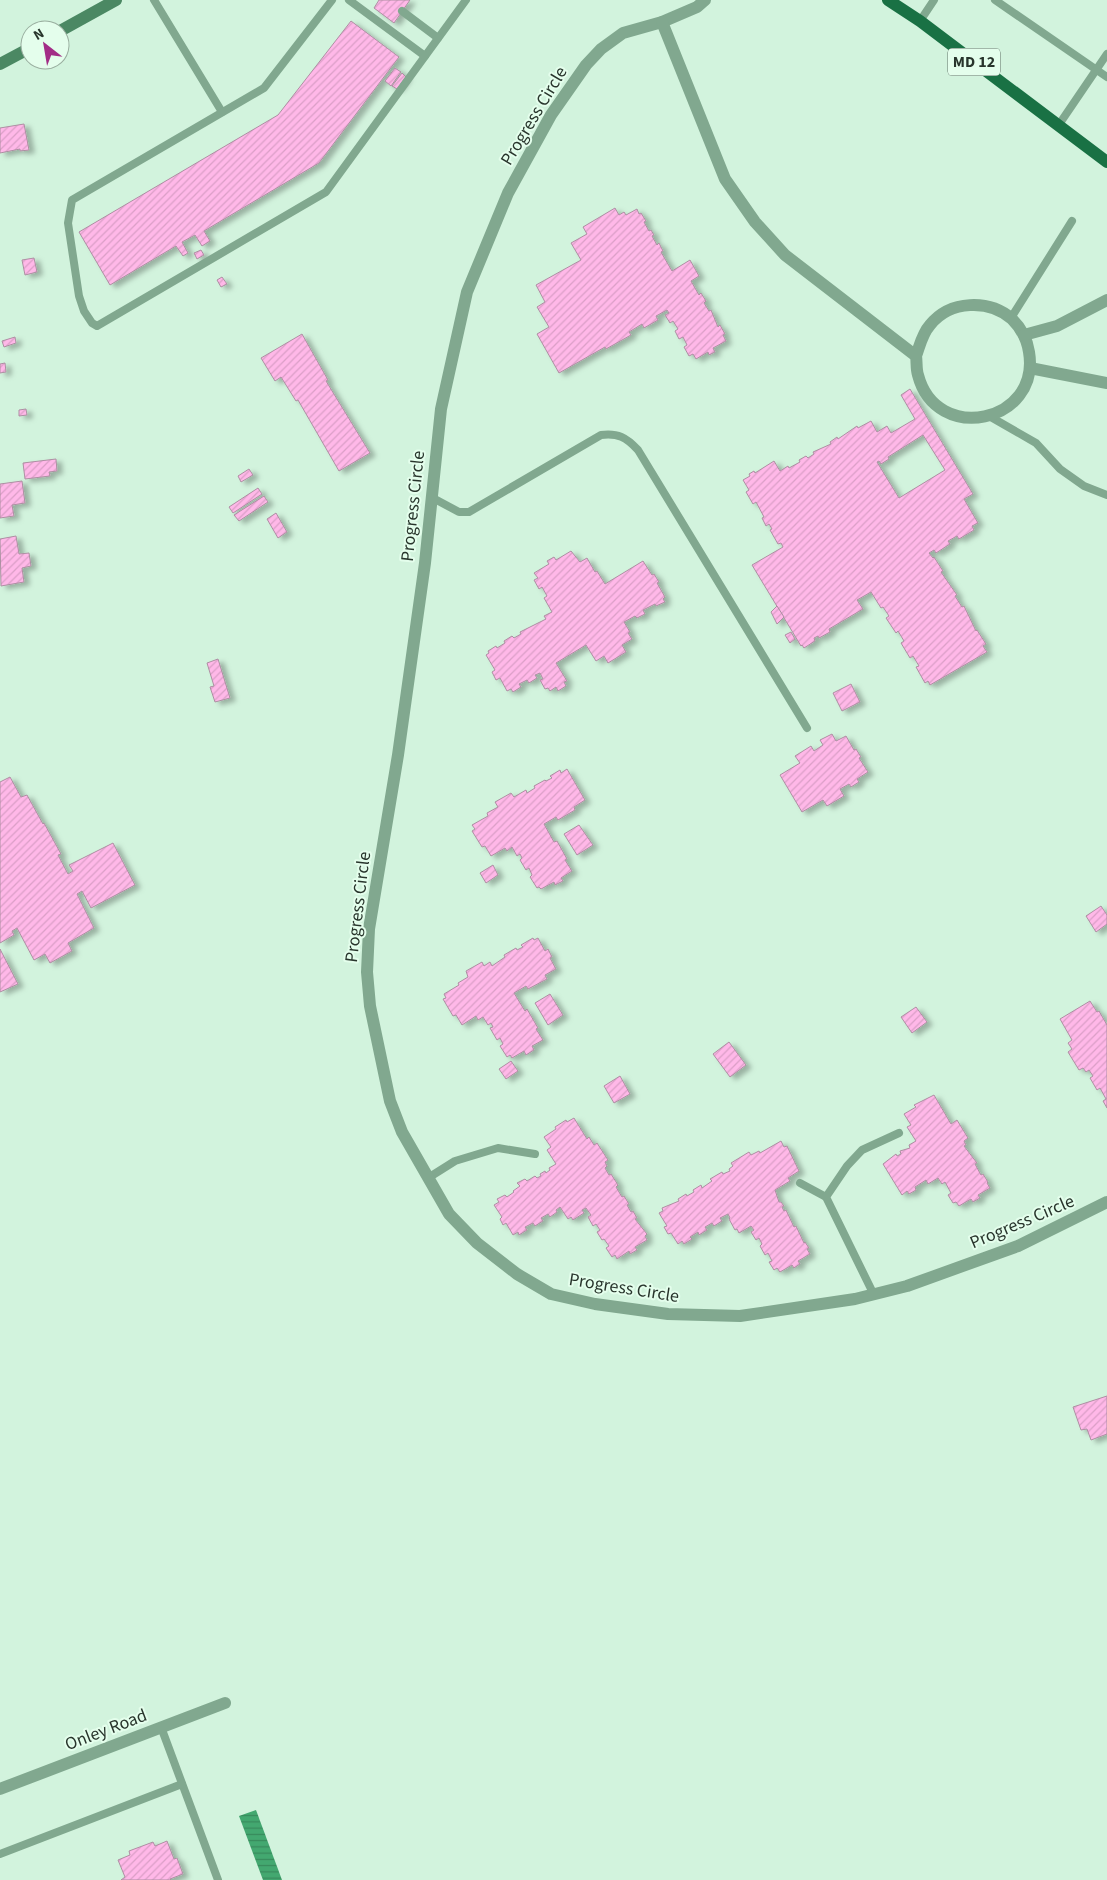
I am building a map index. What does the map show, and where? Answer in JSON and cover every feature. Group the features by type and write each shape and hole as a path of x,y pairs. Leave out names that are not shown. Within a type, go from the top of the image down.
{"main road":[{"path":"70,25 116,0"},
{"name":"MD 12","path":"888,0 920,21 1107,162"},
{"path":"0,64 20,53"}],"street":[{"name":"Progress Circle","path":"705,0 697,7 662,22 623,33 601,49 586,65 551,115 508,193 465,302 441,409 425,563 398,755 369,929 367,972 370,1006 390,1101 402,1132 449,1214 477,1243 517,1274 551,1294 595,1304 668,1314 740,1316 855,1299 907,1286 1018,1246 1107,1202"},
{"path":"662,22 726,178 755,222 785,255 916,356"},
{"path":"1024,335 1058,326 1107,300"},
{"path":"978,304 996,309 1010,318 1024,335 1029,351 1030,368 1026,384 1017,399 1004,410 989,416 970,419 952,415 936,405 924,391 918,374 916,356 921,339 931,324 944,313 961,306 978,304"},
{"path":"1030,368 1107,384"},
{"name":"Onley Road","path":"0,1789 225,1703"}],"lane":[{"path":"154,0 222,112"},
{"path":"332,0 264,88 72,200 68,224 79,296 84,311 92,323 97,326 326,192 466,0"},
{"path":"349,0 425,56"},
{"path":"920,21 934,0"},
{"path":"995,0 1107,77"},
{"path":"402,11 438,38"},
{"path":"1058,126 1107,54"},
{"path":"1010,318 1072,221"},
{"path":"989,416 1036,443 1060,469 1084,486 1107,495"},
{"path":"431,496 459,512 469,512 601,435 613,433 630,441 638,450 807,728"},
{"path":"826,1198 847,1166 862,1150 899,1133"},
{"path":"428,1178 455,1162 498,1148 535,1154"},
{"path":"800,1182 826,1198 874,1294"},
{"path":"161,1727 218,1880"},
{"path":"0,1854 182,1784"}],"shaded area":[{"path":"256,1810 282,1880 263,1880 239,1816"}],"building":[{"path":"379,0 410,0 394,23 374,8"},
{"path":"351,21 399,57 319,163 204,231 210,241 202,246 195,235 182,242 188,253 183,256 176,246 110,285 79,232 278,115"},
{"path":"395,68 401,72 391,86 385,81"},
{"path":"402,73 406,77 397,89 392,86"},
{"path":"24,124 29,150 20,151 20,149 0,153 0,128"},
{"path":"615,208 619,215 624,212 626,215 637,209 639,214 641,213 649,231 651,230 654,235 652,236 657,245 659,243 663,251 661,252 672,271 690,260 699,276 691,281 699,295 701,293 706,301 704,303 709,311 711,310 718,327 720,325 725,334 723,335 726,341 713,348 715,352 709,355 708,352 696,359 693,354 689,356 684,347 687,345 683,337 679,339 675,331 678,329 673,321 670,323 665,315 669,313 667,310 656,316 658,320 644,328 642,324 629,332 631,335 606,349 605,347 559,373 537,334 549,327 537,307 545,302 536,285 581,260 571,243 587,234 583,227"},
{"path":"201,250 204,255 197,259 194,253"},
{"path":"34,258 37,272 25,275 22,260"},
{"path":"222,277 227,284 221,287 217,280"},
{"path":"302,334 328,380 326,381 370,453 339,471 298,400 296,401 281,377 275,381 261,358"},
{"path":"15,337 16,343 4,347 2,341"},
{"path":"5,363 6,372 0,373 0,364"},
{"path":"910,389 973,494 964,499 978,523 972,526 974,530 959,539 957,536 948,541 950,544 936,553 934,550 929,553 943,571 941,572 957,595 955,596 962,607 964,606 976,631 986,644 983,646 987,652 930,685 928,681 925,683 916,667 919,666 913,656 910,658 901,643 904,641 898,631 896,633 886,618 889,616 883,607 881,608 871,592 857,600 863,609 829,629 830,632 819,638 818,636 814,638 815,641 804,648 801,646 752,565 783,547 781,543 778,544 770,530 772,529 769,524 766,526 762,518 764,517 756,502 753,504 746,492 749,490 743,480 750,476 749,474 754,471 755,473 774,461 780,471 788,466 789,468 806,456 808,458 814,454 813,452 831,444 830,442 837,437 838,439 857,426 858,428 871,421 877,432 887,426 891,433 915,419 901,395","holes":["923,435 945,470 899,498 877,462 879,461 881,464 889,459 888,457"]},
{"path":"26,409 27,415 19,416 19,410"},
{"path":"56,459 57,471 49,472 50,476 25,479 23,463"},
{"path":"249,469 253,475 241,482 238,476"},
{"path":"22,481 25,503 12,505 14,516 0,518 0,484"},
{"path":"258,488 262,494 233,513 229,507"},
{"path":"264,496 268,502 239,521 234,515"},
{"path":"276,513 287,532 278,538 267,519"},
{"path":"16,536 19,554 29,553 31,566 22,568 24,582 1,586 0,539"},
{"path":"571,551 580,562 587,558 605,584 643,561 659,582 657,583 665,597 663,599 665,602 656,606 655,604 643,610 645,614 637,618 635,616 624,622 632,639 622,645 626,652 608,663 604,656 596,661 586,645 556,663 567,681 564,682 566,686 558,691 556,687 550,691 548,688 545,689 540,680 543,679 540,673 535,675 537,678 529,683 527,680 519,684 521,687 513,692 511,689 507,691 500,678 496,680 492,672 495,670 486,655 489,653 488,651 505,643 504,641 512,636 514,638 521,634 520,632 546,619 544,616 552,612 544,598 547,596 542,587 539,589 534,580 538,578 534,573 549,564 547,561 554,557 556,560"},
{"path":"777,606 784,617 777,624 771,612"},
{"path":"791,632 795,639 790,643 785,635"},
{"path":"218,659 230,698 215,702 210,687 214,686 207,663"},
{"path":"851,684 860,702 842,711 833,693"},
{"path":"832,734 836,741 846,736 854,750 856,749 861,757 859,758 868,772 857,779 859,782 851,787 849,784 840,789 844,796 827,806 823,800 802,812 780,775 800,763 795,756 811,746 814,751 823,745 820,740"},
{"path":"567,769 585,800 574,807 575,810 558,820 556,817 544,824 554,842 557,841 572,871 561,878 563,881 555,885 554,882 541,889 537,888 530,877 532,875 529,868 526,870 520,860 522,858 520,854 517,856 512,847 507,851 505,848 491,856 485,846 482,847 472,831 475,829 472,825 488,816 487,813 498,807 495,802 511,793 514,797 526,790 527,793 535,788 534,786 552,778 550,776 560,770 561,773"},
{"path":"10,777 21,797 27,795 44,823 61,854 58,855 68,874 73,871 69,865 113,843 135,885 91,908 82,891 77,894 94,928 68,943 72,951 50,963 45,954 34,960 17,928 12,931 14,935 0,943 0,782"},
{"path":"579,825 593,845 577,855 564,834"},
{"path":"493,865 498,875 486,883 480,873"},
{"path":"1101,906 1107,915 1107,924 1096,932 1086,916"},
{"path":"533,938 534,940 538,938 545,951 548,949 556,969 545,975 547,979 528,989 526,986 514,993 525,1011 527,1009 543,1040 532,1046 534,1050 526,1055 524,1051 512,1058 510,1055 507,1057 500,1046 503,1044 500,1038 497,1040 490,1028 493,1027 491,1023 488,1025 483,1017 478,1020 476,1016 462,1025 456,1015 453,1016 443,999 446,998 444,994 468,977 466,971 482,962 484,966 490,962 492,966 505,957 504,955 516,948 517,950 523,947 521,945"},
{"path":"0,949 18,984 0,992"},
{"path":"550,994 563,1015 548,1025 535,1003"},
{"path":"1090,1001 1097,1012 1099,1011 1107,1025 1107,1108 1103,1101 1106,1099 1100,1088 1097,1090 1090,1078 1093,1076 1089,1070 1086,1072 1083,1068 1079,1070 1068,1052 1072,1049 1068,1043 1072,1040 1060,1019"},
{"path":"916,1007 927,1022 912,1033 901,1017"},
{"path":"729,1042 746,1065 730,1077 713,1054"},
{"path":"511,1061 518,1071 506,1079 499,1069"},
{"path":"620,1076 630,1094 614,1103 604,1086"},
{"path":"934,1095 951,1124 957,1120 968,1138 964,1141 966,1145 964,1146 977,1163 975,1164 981,1175 983,1174 988,1182 990,1188 978,1195 980,1198 973,1202 971,1199 959,1206 956,1202 953,1203 948,1195 951,1193 945,1182 942,1184 938,1178 928,1184 926,1180 915,1187 916,1190 909,1194 907,1191 902,1195 883,1164 896,1154 897,1156 901,1154 900,1151 910,1148 909,1145 916,1141 907,1127 911,1125 904,1114 916,1107 914,1105"},
{"path":"574,1118 587,1139 589,1137 594,1145 597,1143 608,1160 605,1162 607,1166 605,1168 618,1185 616,1187 629,1204 627,1205 637,1218 635,1219 647,1234 645,1236 647,1240 635,1247 637,1250 630,1254 629,1251 617,1259 615,1255 612,1257 606,1248 609,1246 597,1232 600,1230 596,1224 593,1226 588,1217 591,1215 586,1208 582,1210 584,1213 573,1220 571,1217 568,1219 560,1207 550,1217 548,1214 541,1218 543,1221 535,1226 533,1223 525,1227 527,1230 519,1235 518,1232 513,1235 506,1223 503,1225 500,1219 502,1217 494,1205 499,1202 497,1199 505,1195 507,1197 514,1192 520,1186 517,1183 525,1179 527,1181 535,1176 537,1178 556,1164 547,1150 551,1147 544,1137 566,1120 567,1122"},
{"path":"781,1141 784,1147 787,1146 799,1171 788,1178 790,1181 775,1190 779,1202 784,1206 782,1207 784,1211 786,1210 794,1227 796,1226 804,1243 809,1248 807,1249 810,1254 798,1261 800,1264 794,1268 792,1265 780,1272 777,1268 774,1270 769,1262 772,1261 768,1253 765,1255 760,1246 762,1244 759,1238 756,1240 751,1232 754,1230 751,1226 739,1233 737,1229 735,1230 728,1214 720,1218 722,1221 714,1226 712,1223 705,1227 707,1230 699,1235 698,1232 690,1237 692,1239 684,1244 682,1241 678,1244 671,1233 668,1234 664,1227 667,1226 659,1213 663,1211 662,1208 679,1201 678,1199 694,1192 693,1190 701,1185 702,1188 712,1181 710,1179 722,1172 723,1174 730,1171 729,1169 733,1166 731,1163 749,1152 751,1155 759,1151 760,1153"},
{"path":"1107,1396 1107,1434 1091,1440 1087,1429 1081,1430 1073,1407"},
{"path":"167,1841 174,1859 177,1858 183,1874 171,1880 121,1880 125,1877 118,1860 130,1855 129,1851 153,1842 155,1846"}]}
